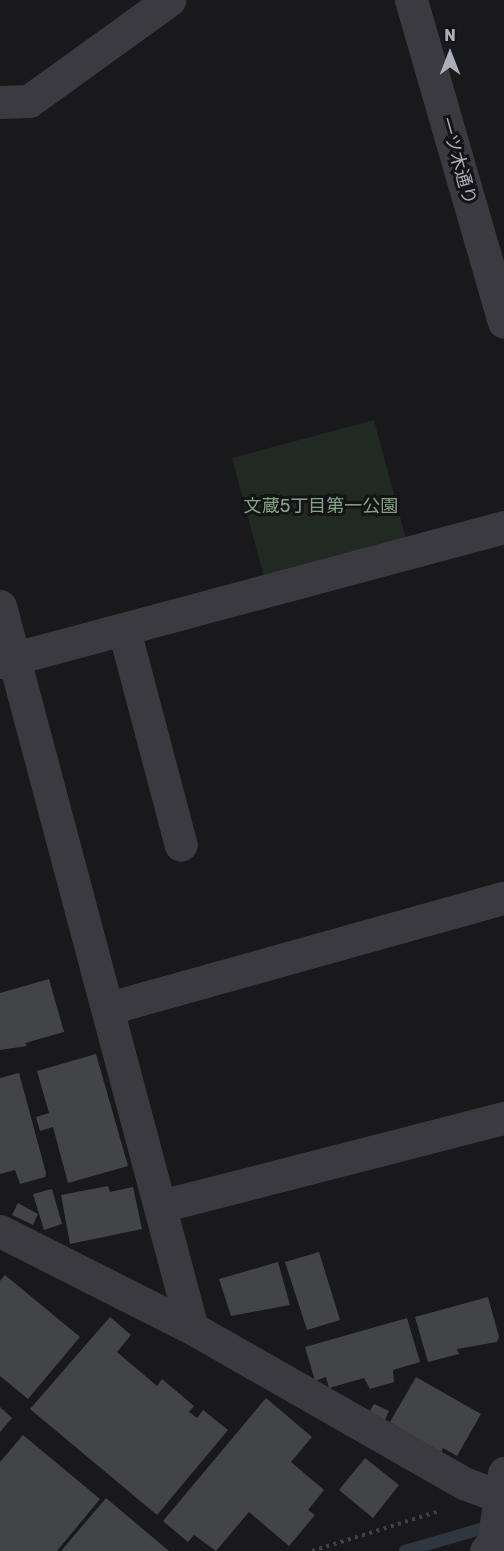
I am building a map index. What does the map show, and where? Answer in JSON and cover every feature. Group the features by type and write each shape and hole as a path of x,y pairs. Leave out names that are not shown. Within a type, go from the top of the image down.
{"street":[{"path":"0,102 29,101 169,0"},
{"name":"一ツ木通り","path":"411,0 504,322"},
{"path":"7,660 504,527"},
{"path":"0,606 7,660 109,1008 192,1328"},
{"path":"124,630 181,845"},
{"path":"109,1008 504,898"},
{"path":"161,1206 504,1118"},
{"path":"0,1231 192,1328 466,1484 501,1492 484,1546"}],"path":[{"path":"312,1551 436,1515 466,1484"}],"green space":[{"name":"文蔵5丁目第一公園","path":"374,420 410,554 268,592 232,458"}],"building":[{"path":"49,979 64,1032 25,1043 27,1046 0,1050 0,993"},
{"path":"96,1054 128,1166 68,1183 53,1127 40,1131 36,1117 49,1113 37,1071"},
{"path":"19,1073 46,1173 45,1177 20,1184 15,1170 0,1174 0,1078"},
{"path":"108,1186 110,1192 133,1187 142,1229 70,1244 61,1195"},
{"path":"52,1189 62,1224 44,1230 33,1194"},
{"path":"18,1203 38,1214 33,1225 12,1215"},
{"path":"319,1252 340,1320 307,1330 285,1262"},
{"path":"278,1262 290,1305 231,1316 219,1279"},
{"path":"5,1275 80,1337 28,1399 0,1376 0,1281"},
{"path":"488,1297 499,1337 497,1342 457,1349 459,1354 428,1362 415,1317"},
{"path":"110,1317 131,1335 117,1352 157,1386 162,1379 194,1406 189,1412 197,1418 203,1410 228,1430 157,1515 30,1409"},
{"path":"407,1318 420,1362 393,1370 394,1382 370,1389 364,1378 329,1388 326,1377 315,1381 305,1347"},
{"path":"416,1377 481,1414 457,1456 443,1448 441,1453 390,1422"},
{"path":"266,1398 312,1437 291,1462 324,1490 308,1510 315,1515 289,1546 249,1512 216,1551 194,1535 188,1542 163,1521"},
{"path":"374,1404 389,1411 384,1422 368,1414"},
{"path":"0,1407 12,1418 0,1432"},
{"path":"23,1435 100,1499 57,1551 0,1551 0,1462"},
{"path":"365,1458 399,1485 373,1518 339,1490"},
{"path":"106,1498 169,1551 61,1551"}],"waterway":[{"path":"405,1551 494,1525"}]}
